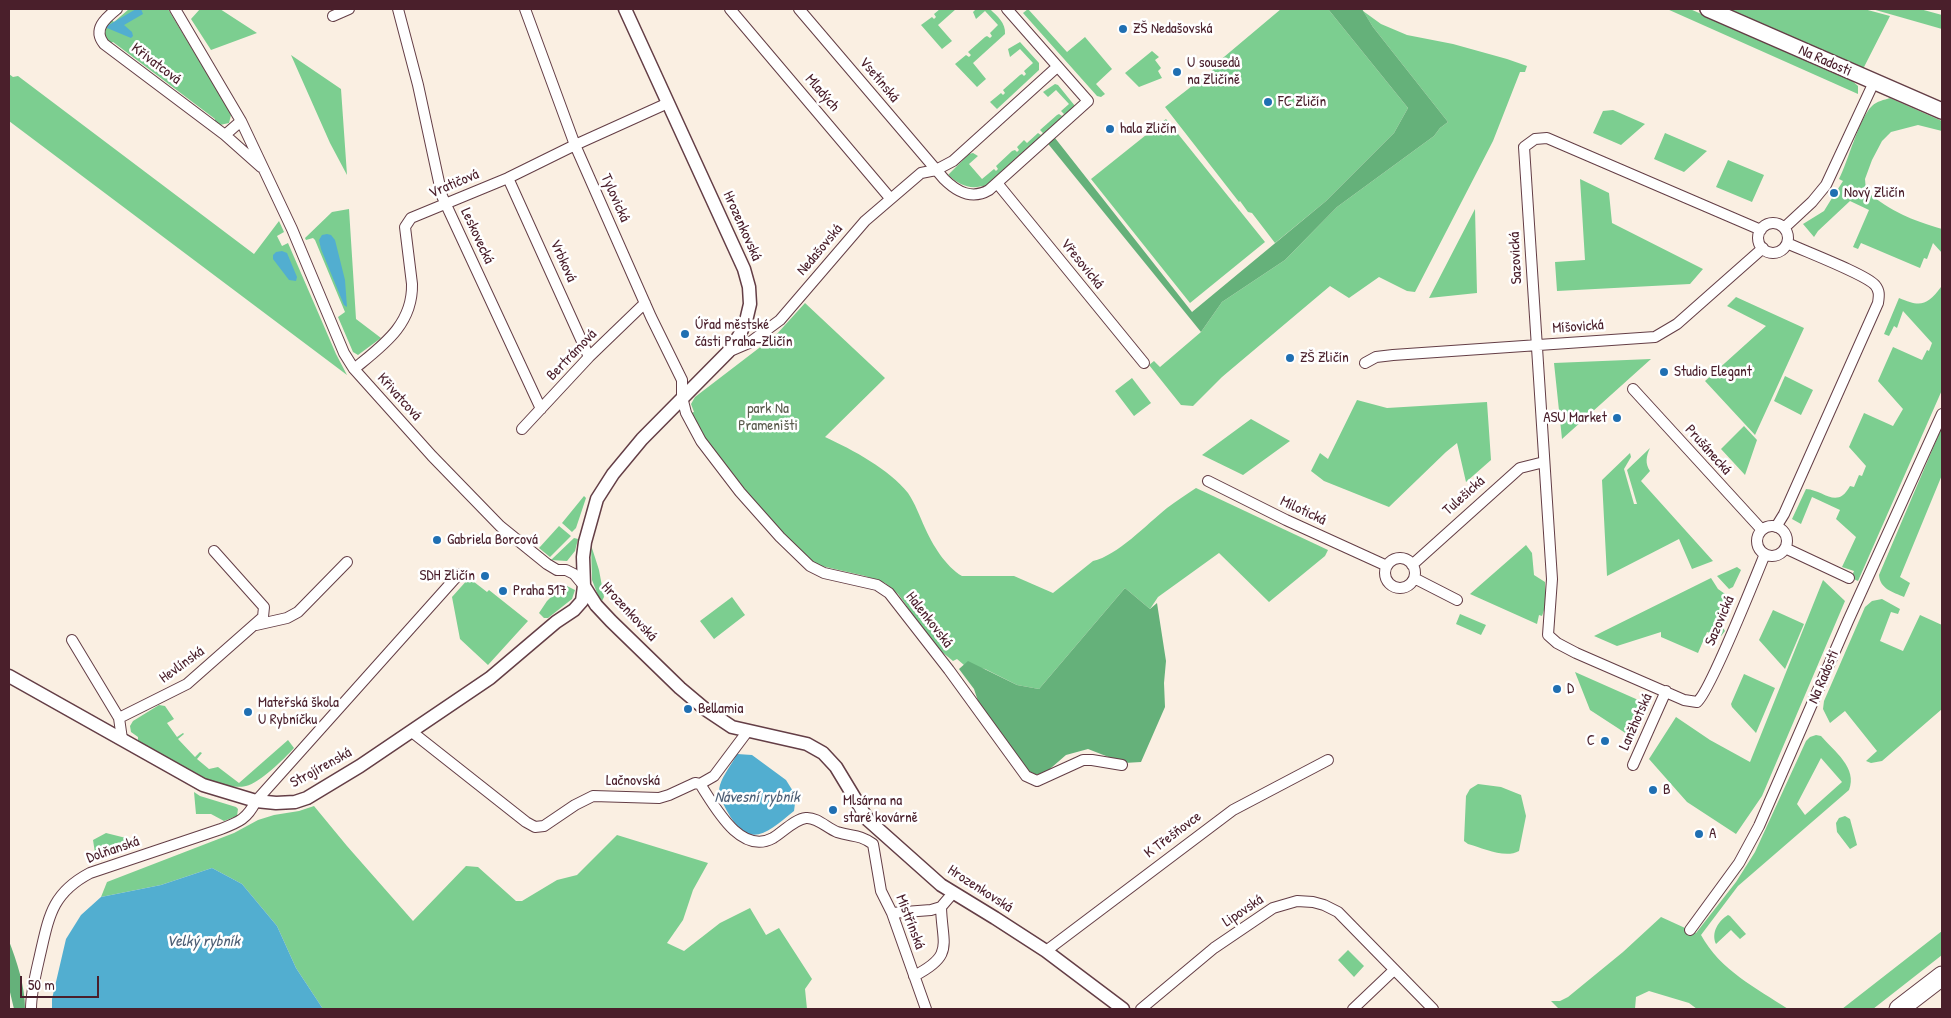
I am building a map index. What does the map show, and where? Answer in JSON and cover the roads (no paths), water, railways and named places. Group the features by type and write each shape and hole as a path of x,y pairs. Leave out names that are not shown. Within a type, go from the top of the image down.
{"highway":[{"path":"1899,1009 1942,976"}],"main road":[{"name":"Na Radosti","path":"1708,9 1942,111"}],"street":[{"name":"Křivatcová","path":"117,9 100,26 99,35 104,44 225,135 266,171"},
{"name":"Křivatcová","path":"175,9 241,121 266,171 344,353 354,369 432,456 500,526 547,564 557,570 566,570 574,574 584,586"},
{"path":"333,16 349,9"},
{"name":"Leskovecká","path":"398,9 418,85 442,196 541,409"},
{"name":"Tylovická","path":"525,9 575,145 682,380 682,397"},
{"name":"Hrozenkovská","path":"625,9 736,252 747,278 750,304 746,322 728,352 682,397 629,454 603,487 597,499 584,550 584,586 596,605 611,621 680,688 718,718 732,727 747,732 807,744 823,753 836,766 868,820 883,834 953,893 1046,951 1123,1009"},
{"name":"Mladých","path":"730,9 890,198"},
{"name":"Vsetínská","path":"799,9 936,170"},
{"path":"936,170 956,190 968,194 986,192 1088,101 1006,9"},
{"name":"Nedašovská","path":"728,352 749,343 780,320 865,221 890,198 921,174 936,170 953,161 1057,67"},
{"path":"1784,228 1812,202 1826,185 1874,82"},
{"name":"Vratičová","path":"354,369 381,348 399,327 408,312 412,284 406,225 411,218 508,178 668,103"},
{"path":"225,135 241,121"},
{"name":"Sazovická","path":"1761,230 1546,138 1535,139 1524,147 1552,579 1548,635 1557,643 1666,692 1692,702 1697,702 1701,699 1765,554"},
{"name":"Vrbková","path":"508,178 589,358"},
{"name":"Vřesovická","path":"997,183 1144,363"},
{"path":"1772,223 1784,228 1788,235 1784,248 1776,252 1767,251 1763,248 1759,240 1761,230 1772,223"},
{"path":"1776,527 1800,480 1878,303 1879,296 1876,287 1864,278 1787,243"},
{"name":"Míšovická","path":"1365,363 1376,357 1393,355 1655,337 1677,324 1763,248"},
{"name":"Bertrámová","path":"522,429 645,302"},
{"name":"Prušánecká","path":"1633,389 1762,530"},
{"name":"Halenkovská","path":"682,397 686,414 701,441 734,485 780,537 814,569 876,585 889,593 949,670 1026,776 1037,781 1083,760 1122,765"},
{"name":"Na Radosti","path":"1690,930 1739,863 1759,826 1848,621 1942,414"},
{"name":"Tulešická","path":"1412,564 1520,468 1544,462"},
{"name":"Milotická","path":"1208,481 1286,520 1387,566"},
{"path":"1776,527 1784,533 1786,538 1785,548 1774,556 1765,554 1758,548 1757,538 1762,530 1776,527"},
{"path":"1785,548 1849,578"},
{"path":"214,551 264,607 264,617 256,625"},
{"path":"1401,559 1412,564 1414,578 1404,588 1396,588 1386,579 1387,566 1393,560 1401,559"},
{"name":"Hevlínská","path":"119,718 187,684 256,625 279,620 298,612 347,562"},
{"name":"Dolňanská","path":"31,1009 31,992 48,917 61,895 90,872 236,823 250,813 256,801 459,574"},
{"path":"1414,578 1457,600"},
{"name":"Strojírenská","path":"9,676 203,785 256,801 295,802 307,798 412,732 490,678 556,622 574,610 582,601 584,586"},
{"path":"72,640 119,718 122,739"},
{"name":"Lanžhotská","path":"1633,765 1666,692"},
{"name":"Lačnovská","path":"412,732 526,822 535,827 541,827 593,796 659,798 669,796 695,783 700,784 714,776 747,732"},
{"name":"K Třešňovce","path":"1046,951 1233,810 1328,760"},
{"path":"700,784 724,822 745,837 763,841 771,839 804,818 812,818 837,832 863,837 873,844 883,834"},
{"name":"Mistřínská","path":"873,844 881,891 892,913 926,1009"},
{"path":"892,913 931,910 941,907 953,893"},
{"name":"Lipovská","path":"1141,1009 1188,969 1256,918 1276,906 1297,901 1319,903 1338,912 1433,1009"},
{"path":"914,976 938,962 945,946 941,907"},
{"path":"1353,1009 1394,970"}],"water":[{"path":"136,9 141,9 143,14 124,25 132,32 133,36 131,38 107,28 107,26"},
{"path":"322,235 331,235 335,240 345,280 347,307 344,305 321,249 319,240"},
{"path":"282,251 287,253 297,277 296,281 289,280 273,259 273,255 276,252"},
{"name":"Návesní rybník","path":"737,754 752,755 786,780 796,796 794,811 775,826 759,834 743,831 735,823 722,802 720,795 721,781"},
{"name":"Velký rybník","path":"212,868 242,884 277,926 296,968 323,1009 52,1009 52,999 66,939 81,915 101,897 161,885"}],"place":[{"name":"ZŠ Nedašovská","path":"1123,29"},
{"name":"U sousedů na Zličíně","path":"1177,72"},
{"name":"FC Zličín","path":"1268,102"},
{"name":"hala Zličín","path":"1110,129"},
{"name":"Nový Zličín","path":"1834,193"},
{"name":"Úřad městské části Praha-Zličín","path":"685,334"},
{"name":"ZŠ Zličín","path":"1290,358"},
{"name":"Studio Elegant","path":"1664,372"},
{"name":"ASU Market","path":"1617,418"},
{"name":"Gabriela Borcová","path":"437,540"},
{"name":"SDH Zličín","path":"485,576"},
{"name":"Praha 517","path":"503,591"},
{"name":"D","path":"1557,689"},
{"name":"Bellamia","path":"688,709"},
{"name":"Mateřská škola U Rybníčku","path":"248,712"},
{"name":"C","path":"1605,741"},
{"name":"B","path":"1653,790"},
{"name":"Mlsárna na staré kovárně","path":"833,810"},
{"name":"A","path":"1699,834"}],"park label":[{"name":"park Na Prameništi","path":"768,418"}]}
